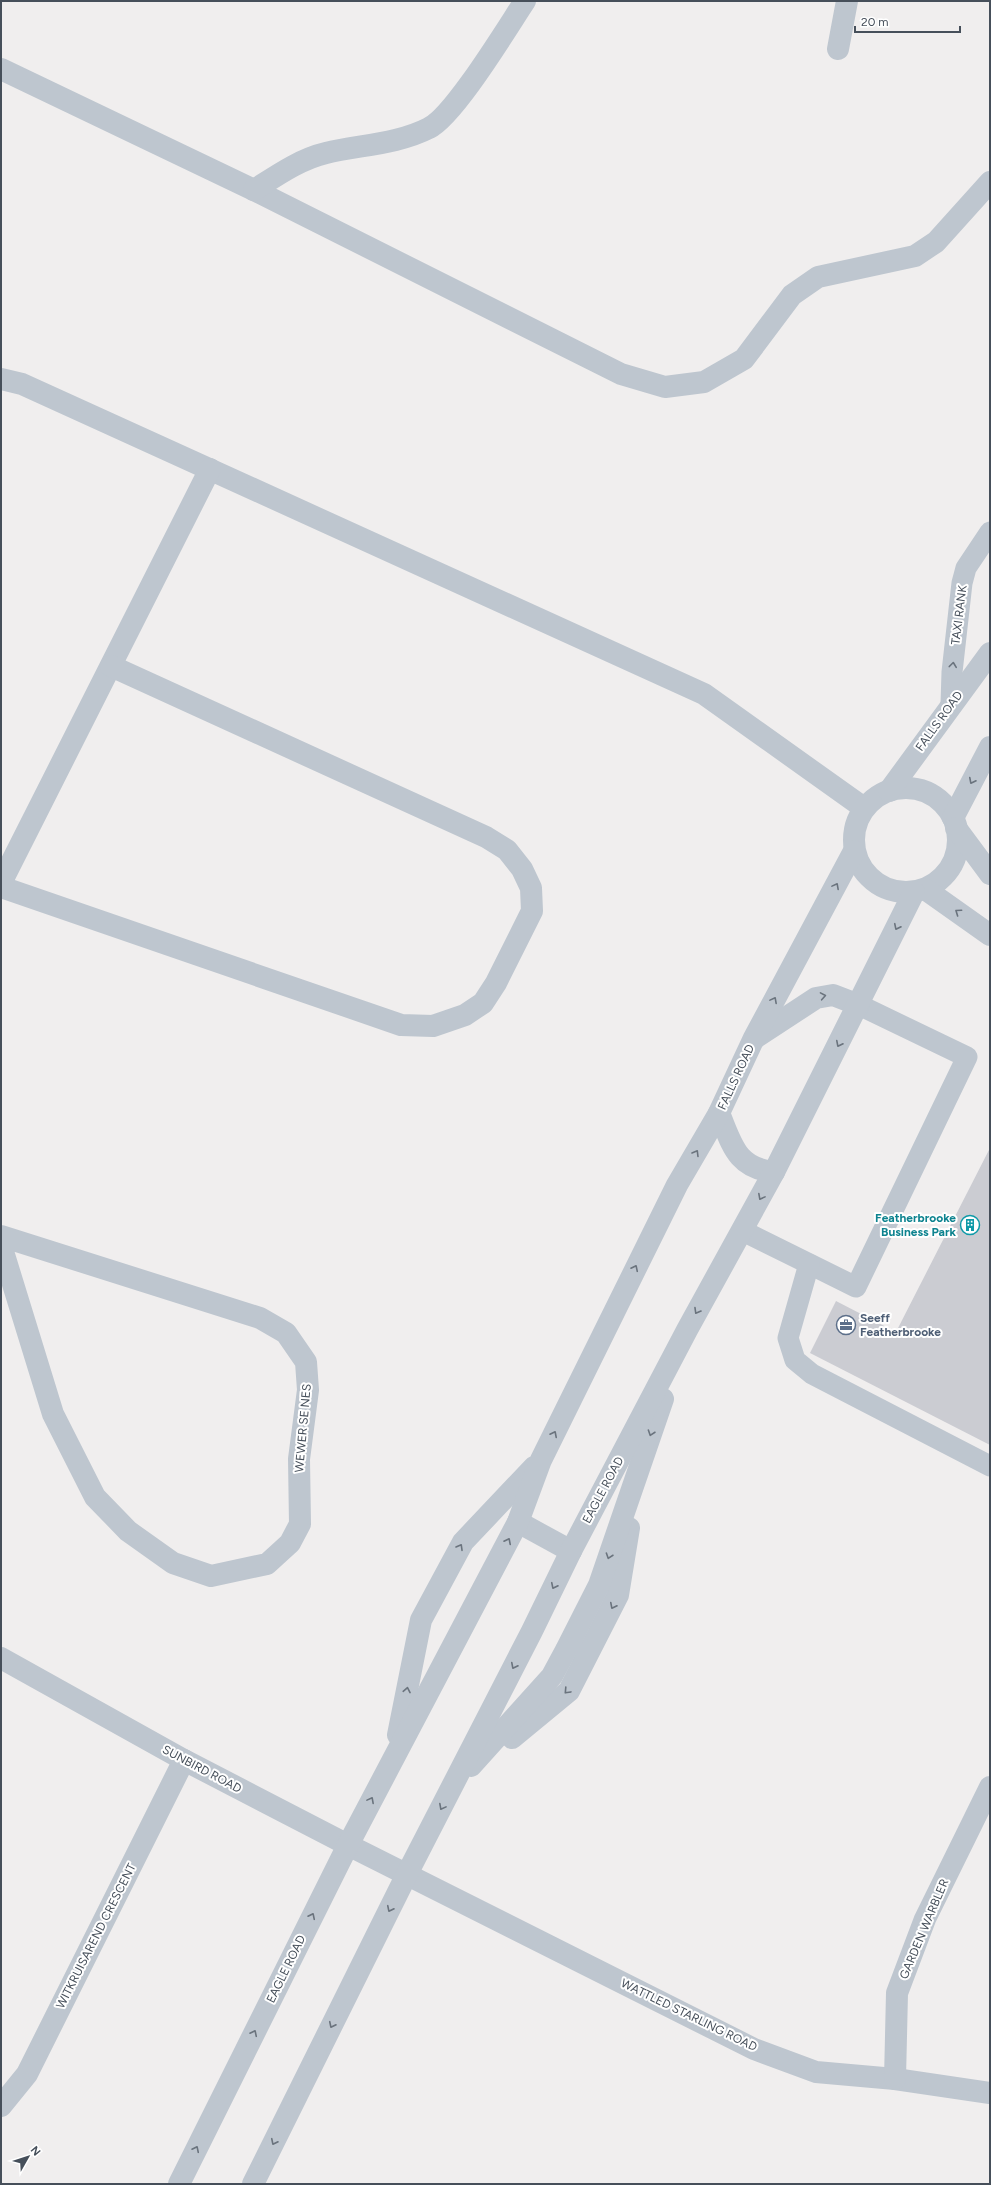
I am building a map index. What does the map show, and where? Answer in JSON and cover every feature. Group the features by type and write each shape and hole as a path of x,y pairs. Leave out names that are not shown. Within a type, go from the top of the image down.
{"street":[{"path":"254,190 302,162 324,153 400,139 430,128 452,108 525,1"},
{"path":"838,49 847,1"},
{"path":"1,69 254,190 621,374 665,387 704,382 744,359 792,295 818,277 916,256 936,242 990,182"},
{"path":"1,379 22,384 704,694 864,808"},
{"path":"1,882 210,469"},
{"name":"FALLS ROAD","path":"889,791 951,704 990,653"},
{"path":"1,887 401,1025 433,1026 465,1015 483,1003 496,983 532,911 531,888 522,869 507,850 486,837 111,666"},
{"path":"687,1330 774,1172 859,1004 920,891 940,881 950,869 957,854 958,838 955,823 990,746"},
{"name":"FALLS ROAD","path":"920,891 898,893 882,888 870,878 860,866 854,851 855,828 864,808 876,797 889,791 904,788 919,789 933,795 945,805 955,823 990,874"},
{"name":"FALLS ROAD","path":"618,1303 677,1184 719,1113 754,1038 854,851"},
{"path":"920,891 990,934"},
{"path":"754,1038 816,998 833,995 859,1004"},
{"path":"719,1113 732,1144 745,1163 759,1171 774,1172"},
{"name":"WEWER SE NES","path":"1,1236 260,1318 286,1333 306,1362 308,1383 299,1459 300,1524 290,1543 267,1564 211,1576 174,1563 128,1531 95,1497 53,1414 1,1245"},
{"name":"EAGLE ROAD","path":"179,2184 348,1845 518,1522 541,1460 618,1303"},
{"name":"EAGLE ROAD","path":"453,1785 552,1676 599,1585 687,1330"},
{"name":"EAGLE ROAD","path":"253,2184 407,1874 571,1551 687,1330"},
{"name":"EAGLE ROAD","path":"394,1756 420,1620 463,1542 541,1460"},
{"path":"518,1522 571,1551"},
{"name":"SUNBIRD ROAD","path":"1,1658 184,1760 407,1874"},
{"name":"WITKRUISAREND CRESCENT","path":"1,2106 27,2074 184,1760"},
{"name":"GARDEN WARBLER","path":"894,2079 897,1992 925,1919 990,1787"},
{"name":"WATTLED STARLING ROAD","path":"407,1874 754,2049 816,2072 894,2079 990,2093"}],"lane":[{"name":"TAXI RANK","path":"951,704 952,672 962,583 966,568 990,532"},
{"path":"742,1231 856,1287 967,1057 859,1004"},
{"path":"809,1264 788,1338 795,1360 812,1374 990,1466"}],"building":[{"name":"Featherbrooke Business Park","path":"990,1148 990,1445 810,1353 836,1301 896,1332"}],"place":[{"name":"Featherbrooke Business Park","path":"970,1225"},
{"name":"Seeff Featherbrooke","path":"846,1325"}]}
